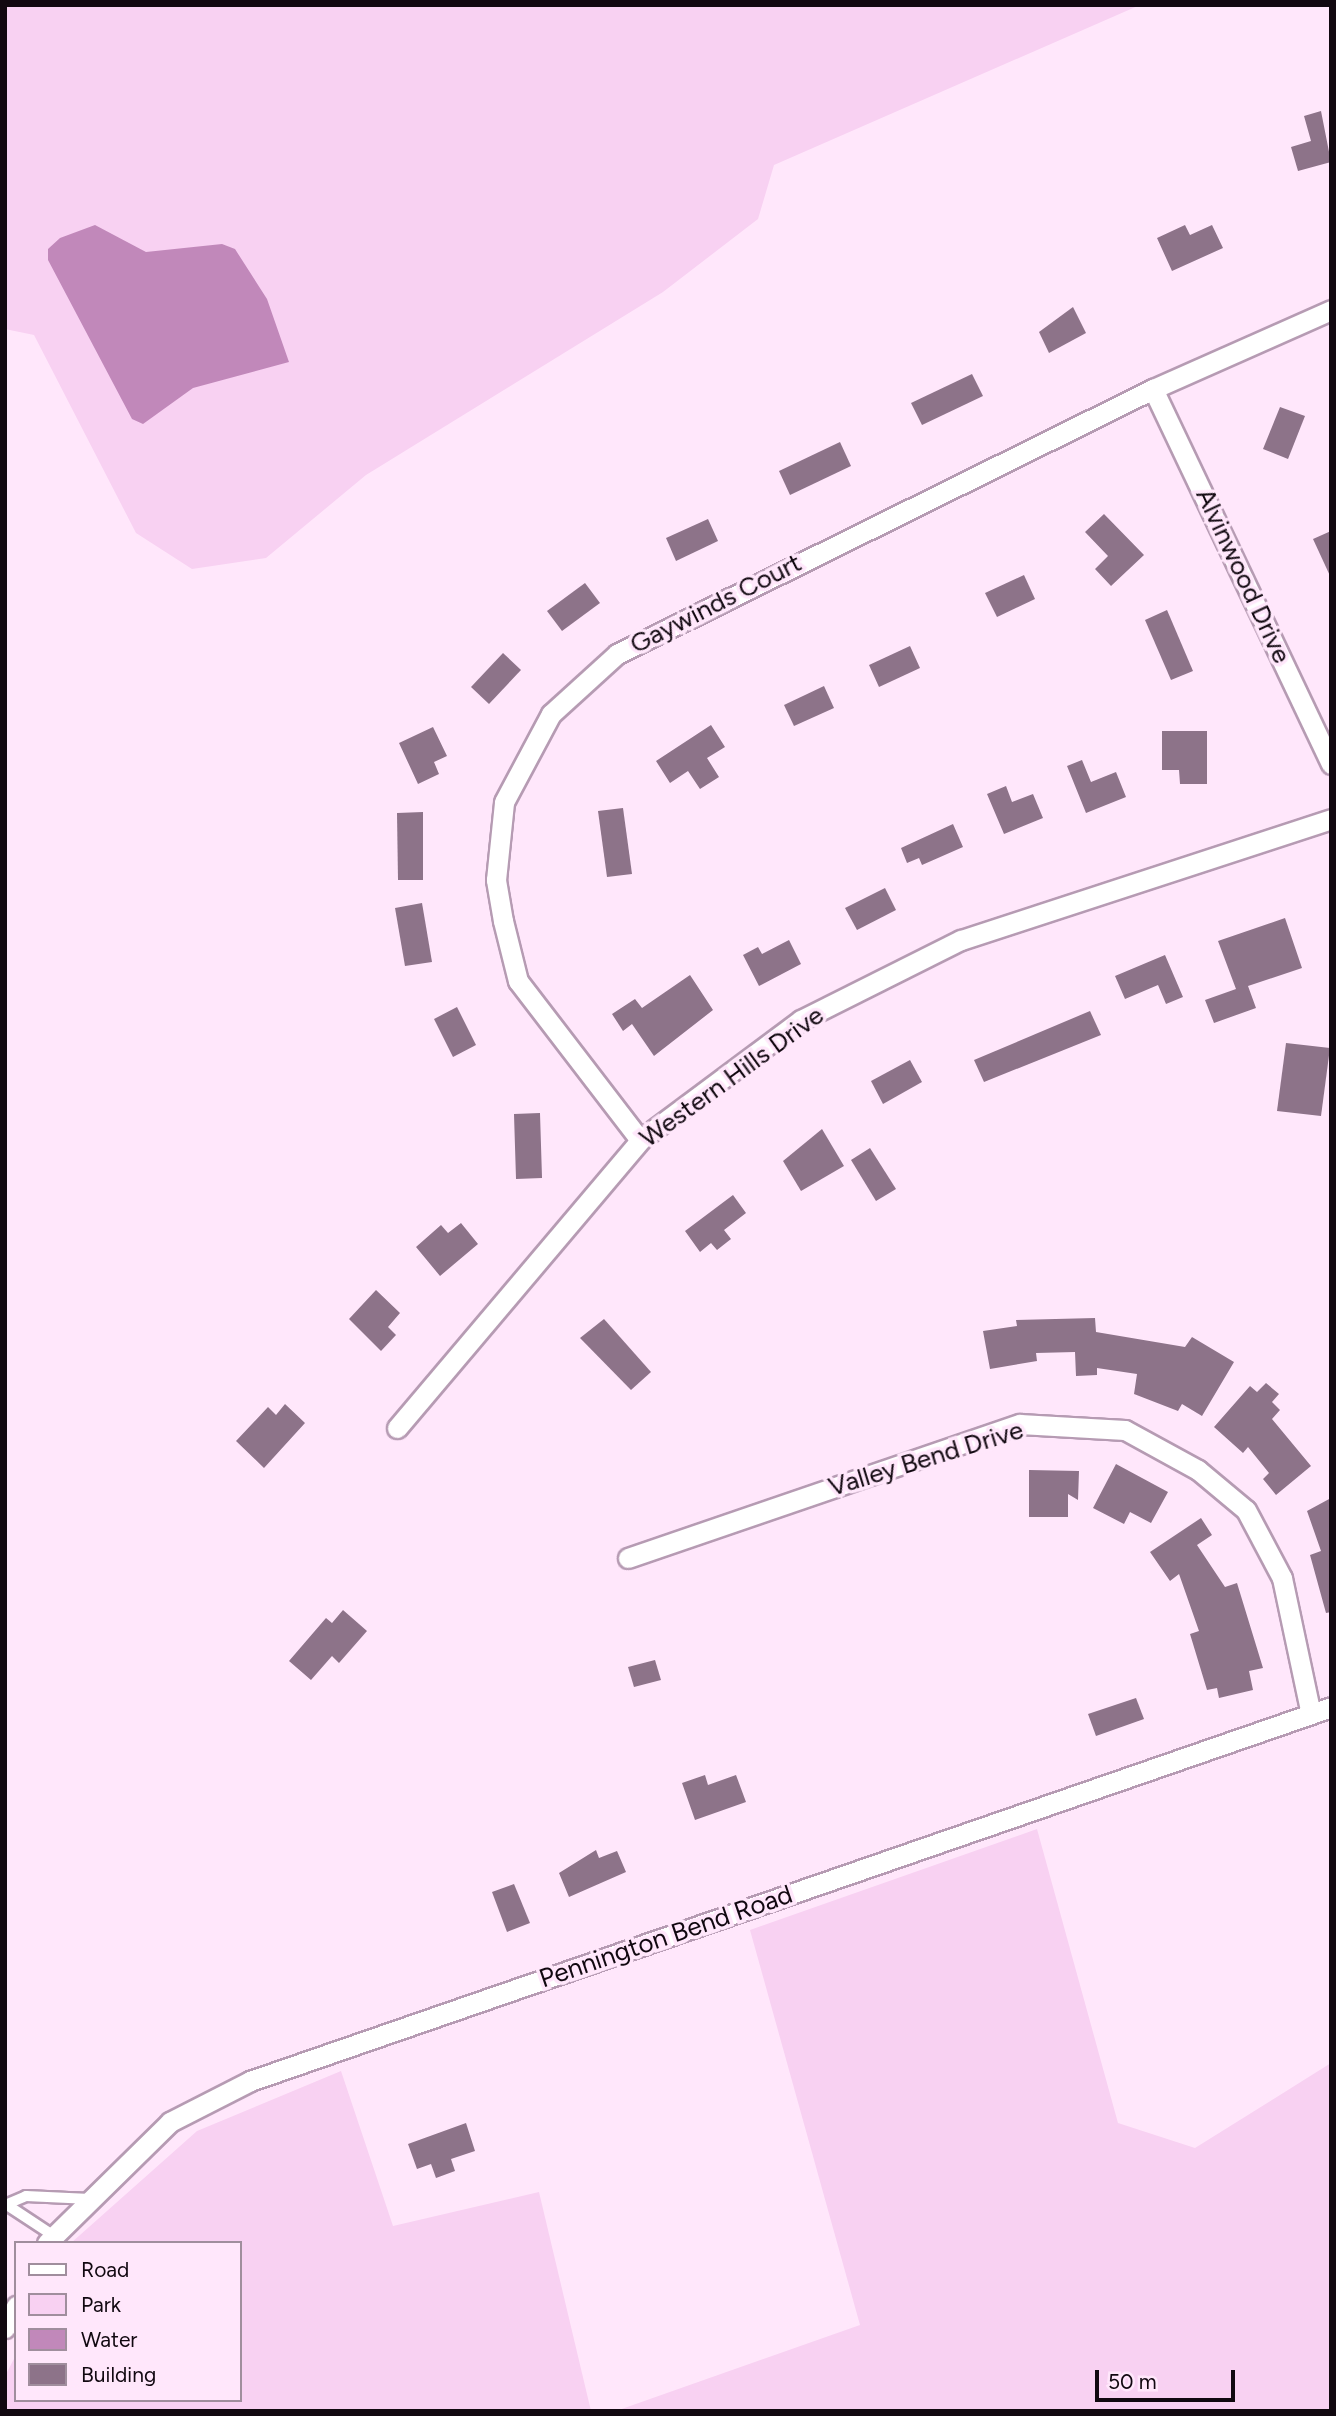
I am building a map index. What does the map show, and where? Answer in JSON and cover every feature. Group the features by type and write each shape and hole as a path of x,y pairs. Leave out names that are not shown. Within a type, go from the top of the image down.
{"street":[{"name":"Gaywinds Court","path":"640,1140 518,981 503,921 496,880 504,802 551,715 617,654 1153,389 1331,310"},
{"name":"Alvinwood Drive","path":"1153,389 1331,764"},
{"name":"Western Hills Drive","path":"397,1428 640,1140 800,1020 961,940 1331,819"},
{"name":"Valley Bend Drive","path":"628,1558 1020,1424 1125,1430 1198,1470 1246,1510 1282,1577 1311,1714"},
{"name":"Pennington Bend Road","path":"49,2239 170,2122 250,2081 1331,1707"},
{"path":"5,2328 14,2310"}],"lane":[{"path":"49,2239 6,2205 26,2196 90,2199"}],"green space":[{"path":"5,5 1140,5 774,165 758,219 663,292 366,475 266,558 192,569 136,533 34,335 5,329"},
{"path":"1037,1829 1118,2123 1195,2148 1331,2063 1331,2411 616,2411 860,2325 750,1930"},
{"path":"341,2071 393,2226 539,2192 591,2411 5,2411 5,2376 14,2359 14,2402 242,2402 242,2241 73,2241 197,2131"}],"water":[{"path":"95,225 146,252 222,244 235,249 267,299 289,362 193,388 143,424 132,419 48,260 48,249 60,238"}],"building":[{"path":"1321,111 1331,162 1298,171 1291,147 1311,141 1304,116"},
{"path":"1185,225 1190,235 1212,225 1223,248 1172,271 1157,238"},
{"path":"1073,307 1086,333 1049,353 1039,332"},
{"path":"972,374 983,396 922,425 911,403"},
{"path":"1280,407 1305,416 1288,459 1263,449"},
{"path":"840,442 851,466 790,495 779,471"},
{"path":"1104,514 1144,555 1111,586 1095,569 1108,556 1085,532"},
{"path":"708,519 718,541 676,561 666,538"},
{"path":"1331,531 1331,578 1313,539"},
{"path":"1024,575 1035,599 997,617 985,593"},
{"path":"585,583 600,603 562,631 547,611"},
{"path":"1167,610 1193,671 1171,680 1145,620"},
{"path":"910,646 920,668 879,687 869,665"},
{"path":"503,653 521,670 489,704 471,687"},
{"path":"824,686 834,708 794,726 784,705"},
{"path":"711,725 725,747 707,758 719,777 700,789 688,771 670,783 656,761"},
{"path":"433,727 447,756 434,762 439,774 418,784 399,743"},
{"path":"1162,731 1207,731 1207,784 1180,784 1179,770 1162,770"},
{"path":"1082,760 1091,782 1116,772 1126,797 1086,813 1067,766"},
{"path":"1006,786 1012,802 1033,794 1043,818 1004,834 987,794"},
{"path":"623,808 632,874 607,877 598,811"},
{"path":"423,812 423,880 398,880 397,813"},
{"path":"953,824 963,847 922,865 919,858 907,863 901,848"},
{"path":"885,888 896,910 857,930 845,908"},
{"path":"422,903 432,962 405,966 395,908"},
{"path":"1285,918 1302,968 1248,986 1256,1008 1214,1023 1205,1000 1236,989 1218,941"},
{"path":"789,940 801,964 759,986 743,955 758,947 762,954"},
{"path":"1165,955 1183,997 1166,1004 1158,985 1125,999 1115,976"},
{"path":"690,975 713,1010 654,1056 632,1024 623,1031 612,1014 635,999 642,1008"},
{"path":"457,1007 476,1045 453,1057 434,1019"},
{"path":"1090,1011 1101,1035 984,1082 974,1060"},
{"path":"1286,1043 1330,1048 1321,1116 1277,1111"},
{"path":"910,1060 922,1082 883,1104 871,1081"},
{"path":"540,1113 542,1178 516,1179 514,1114"},
{"path":"822,1129 844,1166 801,1191 783,1161"},
{"path":"870,1148 896,1189 876,1201 851,1160"},
{"path":"733,1195 746,1213 724,1230 731,1239 717,1250 711,1243 700,1252 685,1231"},
{"path":"461,1223 478,1244 440,1276 416,1247 441,1225 448,1233"},
{"path":"376,1290 400,1313 388,1327 396,1335 381,1351 349,1319"},
{"path":"1095,1318 1096,1332 1185,1347 1192,1337 1234,1362 1202,1416 1182,1404 1178,1411 1134,1394 1137,1374 1097,1368 1097,1375 1076,1376 1075,1352 1036,1353 1037,1361 990,1369 983,1331 1017,1326 1016,1320"},
{"path":"604,1319 651,1372 631,1390 580,1338"},
{"path":"1266,1383 1279,1394 1272,1402 1280,1410 1272,1419 1311,1466 1276,1495 1263,1479 1269,1473 1248,1447 1243,1453 1214,1427 1250,1386 1257,1392"},
{"path":"285,1404 305,1423 264,1468 236,1441 268,1407 276,1415"},
{"path":"1116,1464 1168,1492 1151,1523 1130,1512 1124,1524 1093,1508"},
{"path":"1029,1470 1079,1471 1078,1500 1068,1494 1068,1517 1029,1517"},
{"path":"1331,1498 1331,1612 1326,1613 1310,1555 1321,1551 1307,1511"},
{"path":"1201,1518 1212,1535 1197,1545 1225,1587 1237,1583 1263,1668 1249,1671 1253,1690 1219,1698 1217,1688 1207,1690 1190,1634 1199,1631 1179,1574 1170,1581 1150,1552"},
{"path":"343,1610 367,1631 339,1663 332,1656 311,1680 289,1661 326,1618 332,1623"},
{"path":"655,1660 661,1680 634,1687 628,1667"},
{"path":"1136,1698 1144,1719 1096,1736 1088,1714"},
{"path":"705,1775 708,1785 736,1775 746,1802 695,1820 682,1783"},
{"path":"596,1850 599,1858 617,1851 626,1872 569,1897 559,1873"},
{"path":"514,1884 530,1923 507,1932 492,1892"},
{"path":"466,2123 475,2151 451,2159 455,2171 436,2178 431,2164 417,2169 408,2144"}]}
